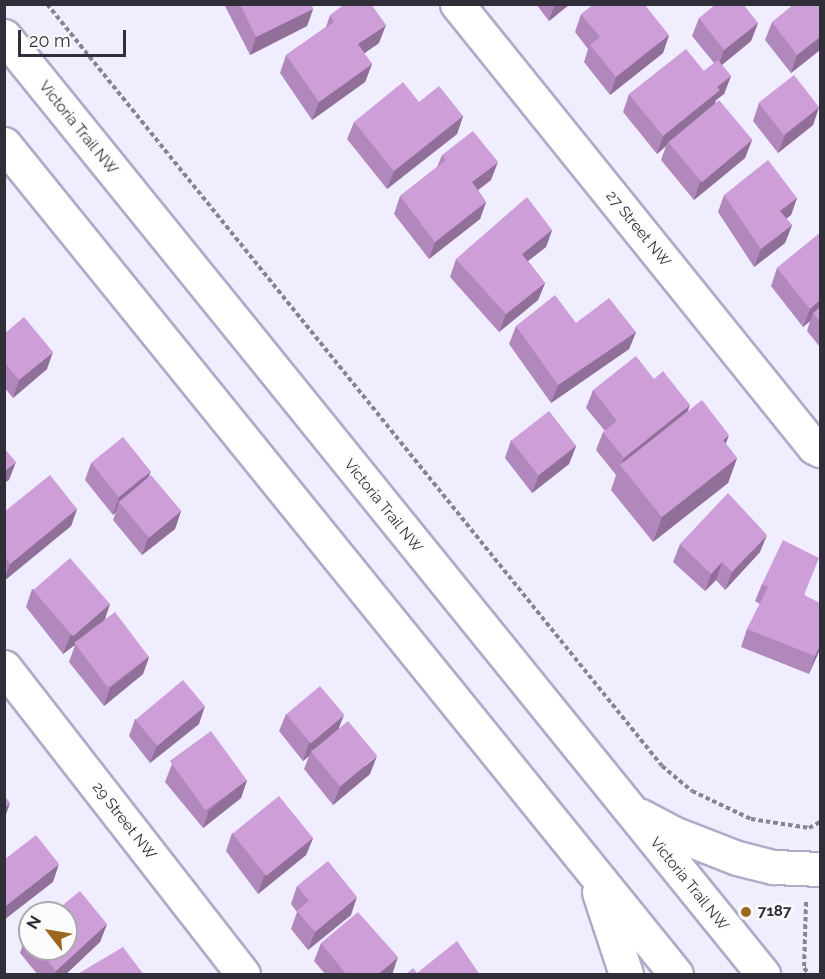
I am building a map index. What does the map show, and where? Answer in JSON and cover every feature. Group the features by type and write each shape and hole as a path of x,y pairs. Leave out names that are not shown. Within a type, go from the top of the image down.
{"main road":[{"name":"27 Street NW","path":"457,4 820,450"},
{"name":"Victoria Trail NW","path":"4,36 763,975"},
{"path":"4,144 676,975"},
{"name":"29 Street NW","path":"4,667 243,975"},
{"path":"627,808 673,833 737,858 774,867 820,869"},
{"path":"592,873 626,975"}],"path":[{"path":"47,4 635,737 692,791 751,819 809,828 820,822"},
{"path":"806,898 804,968 809,975"},
{"path":"798,975 804,968"}],"building":[{"path":"240,4 311,4 313,9 256,37"},
{"path":"345,4 371,4 386,25 358,44 372,64 319,102 286,55 334,22 330,15"},
{"path":"594,4 644,4 669,35 616,77 590,45 600,37 581,14"},
{"path":"716,4 743,4 758,23 724,50 699,18"},
{"path":"794,4 818,4 820,8 820,37 797,55 772,22"},
{"path":"686,49 704,71 718,60 731,76 717,87 720,90 663,136 629,94"},
{"path":"794,75 819,107 784,135 759,103"},
{"path":"403,82 419,102 439,86 463,116 394,171 354,122"},
{"path":"719,100 752,140 702,182 668,142"},
{"path":"473,131 498,162 472,182 486,202 435,242 400,196 446,160 442,155"},
{"path":"768,160 797,198 780,211 792,225 761,249 724,195"},
{"path":"527,197 552,230 522,254 545,283 506,314 456,259"},
{"path":"820,233 820,300 810,309 777,268"},
{"path":"555,295 576,323 609,298 636,332 558,385 516,326"},
{"path":"820,307 820,322 813,313"},
{"path":"24,317 53,352 19,380 4,362 4,334"},
{"path":"636,356 654,379 663,371 690,405 624,458 603,432 617,421 593,390"},
{"path":"702,400 729,435 723,440 737,458 662,517 620,465"},
{"path":"549,411 576,446 538,475 511,441"},
{"path":"123,437 151,471 119,497 91,463"},
{"path":"4,448 16,462 4,471"},
{"path":"50,475 77,509 10,564 4,555 4,512"},
{"path":"151,475 181,511 149,538 119,502"},
{"path":"728,493 767,535 732,572 722,562 711,574 680,544"},
{"path":"783,540 819,558 804,595 820,603 820,645 815,656 747,629 768,587 762,584"},
{"path":"70,558 110,604 73,636 33,590"},
{"path":"115,612 149,657 108,687 74,643"},
{"path":"183,680 205,706 157,746 136,720"},
{"path":"320,686 344,715 311,743 286,714"},
{"path":"348,721 377,755 340,786 311,752"},
{"path":"211,731 247,780 206,810 170,761"},
{"path":"4,795 10,803 4,808"},
{"path":"279,796 313,838 266,876 232,834"},
{"path":"36,835 59,864 4,907 4,860"},
{"path":"328,861 357,897 315,932 297,911 309,901 297,886"},
{"path":"80,891 107,924 78,951 78,901 68,901"},
{"path":"358,912 398,957 377,975 347,975 321,943"},
{"path":"457,941 480,975 405,975 413,968 417,973"},
{"path":"123,947 144,975 76,975"},
{"path":"48,961 67,961 56,971"}],"place":[{"name":"7187","path":"746,912"}]}
